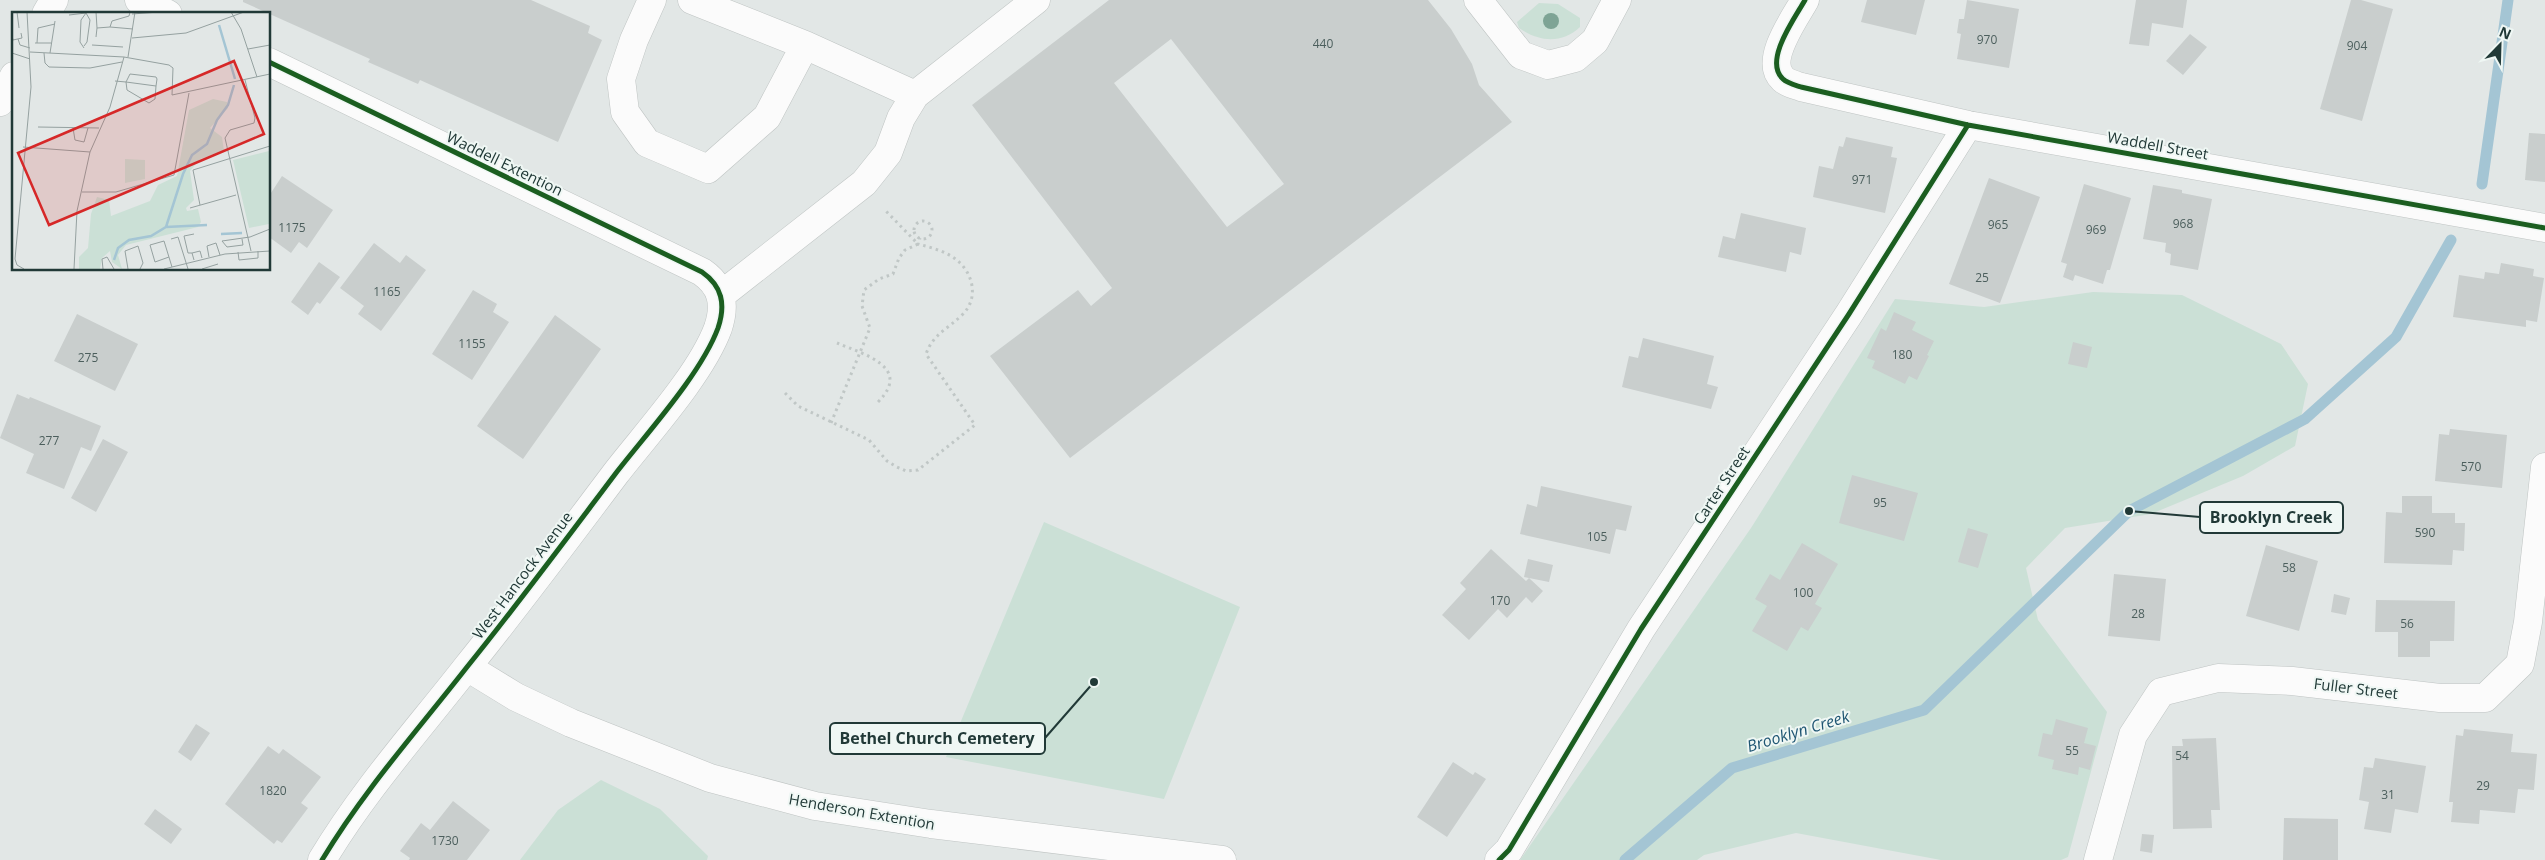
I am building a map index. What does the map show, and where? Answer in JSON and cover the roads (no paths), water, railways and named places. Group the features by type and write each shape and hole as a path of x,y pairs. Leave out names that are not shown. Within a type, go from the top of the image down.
{"street":[{"path":"47,12 54,0"},
{"path":"140,0 164,12"},
{"path":"652,0 634,40 621,79 625,112 647,143 708,169 767,116 805,45"},
{"path":"692,0 805,45 915,95"},
{"path":"721,295 864,183 888,154 901,118 915,95 1036,0"},
{"path":"1478,0 1521,55 1548,65 1575,58 1594,42 1617,0"},
{"name":"Waddell Street","path":"1805,0 1784,37 1776,60 1776,68 1783,80 1801,87 1968,125 2545,228"},
{"name":"Waddell Extention","path":"270,62 702,272 716,283 721,295"},
{"path":"0,102 12,80"},
{"name":"Carter Street","path":"1499,860 1509,850 1641,629 1844,323 1968,125"},
{"name":"West Hancock Avenue","path":"322,860 341,829 386,765 467,667 686,381 718,327 722,309 721,295"},
{"name":"Fuller Street","path":"2098,860 2133,734 2162,692 2218,678 2292,680 2440,698 2485,698 2520,664 2528,622 2545,467"},
{"name":"Henderson Extention","path":"467,667 516,697 571,723 710,778 815,806 931,824 1222,860"}],"waterway":[{"name":"Brooklyn Creek","path":"2482,184 2508,0"},
{"name":"Brooklyn Creek","path":"1625,860 1732,768 1924,710 2129,511 2305,419 2396,337 2451,240"}],"place":[{"name":"Brooklyn Creek","path":"2129,511"},
{"name":"Bethel Church Cemetery","path":"1094,682"}]}
